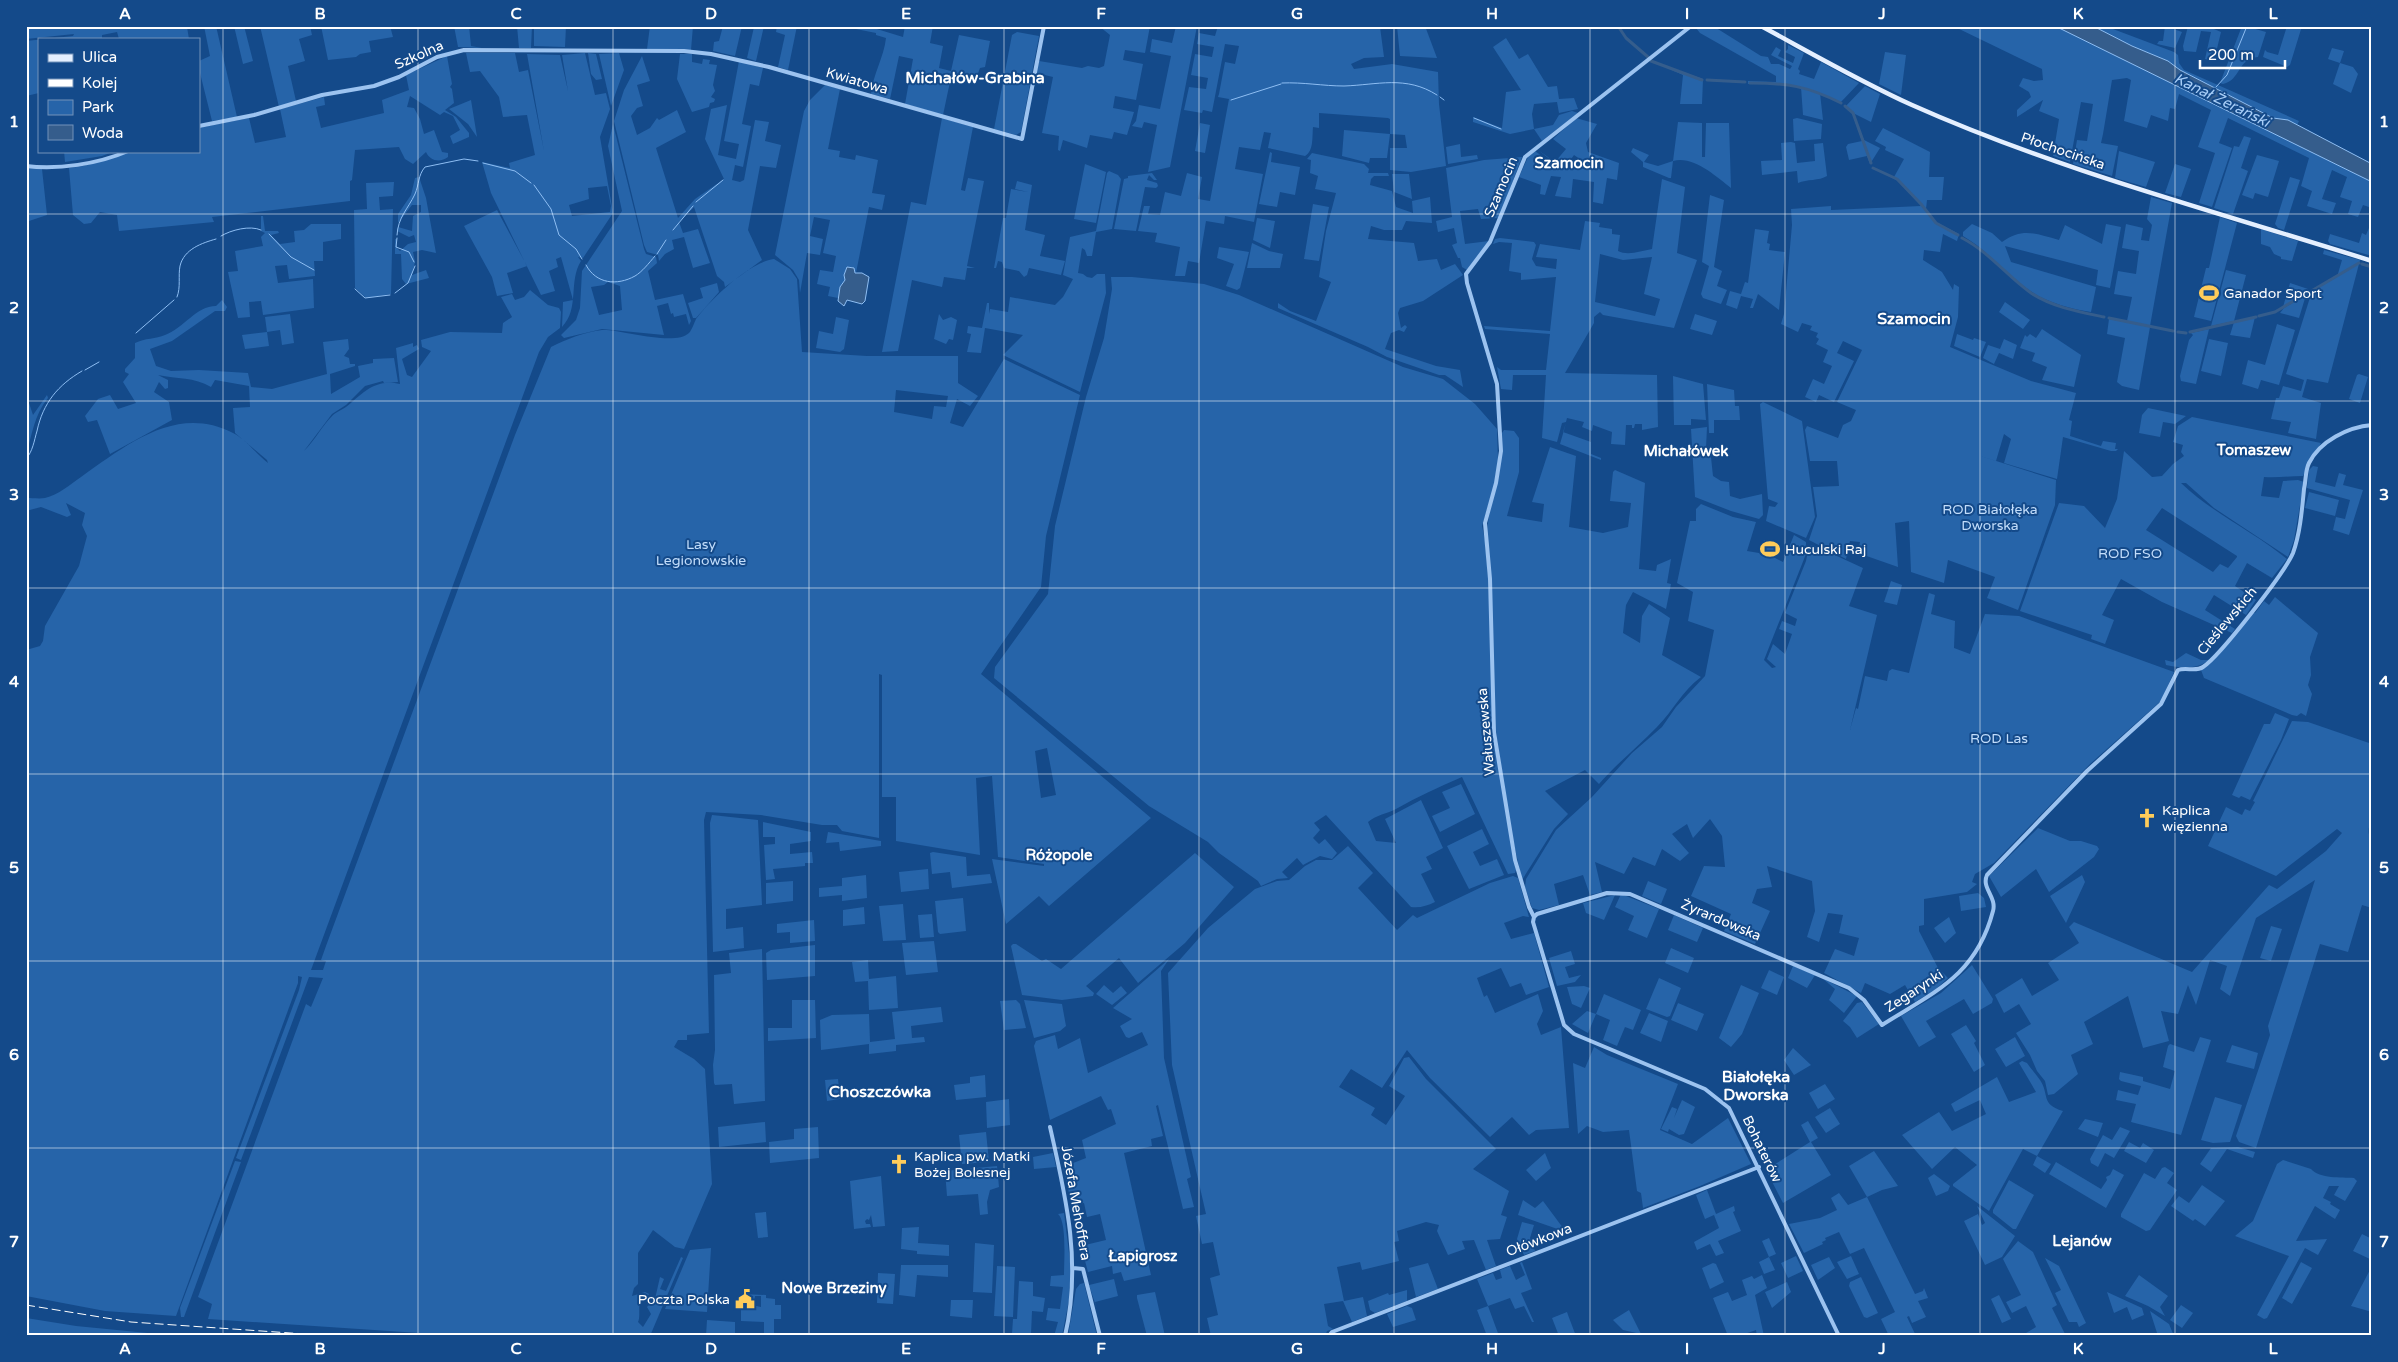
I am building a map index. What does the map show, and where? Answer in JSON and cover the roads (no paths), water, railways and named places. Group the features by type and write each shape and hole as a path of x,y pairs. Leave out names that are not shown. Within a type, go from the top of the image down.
{"main road":[{"name":"Płochocińska","path":"1761,26 1912,105 2005,143 2113,181 2372,261"}],"street":[{"name":"Kwiatowa","path":"684,51 711,54 769,67 1022,139 1044,26"},
{"name":"Szamocin","path":"1500,424 1497,384 1466,274 1490,242 1525,157 1691,26"},
{"name":"Szkolna","path":"200,126 254,115 322,95 374,86 399,77 437,57 464,50 684,51"},
{"path":"26,166 44,168 67,166 124,152"},
{"name":"Wałuszewska","path":"1500,424 1499,467 1486,520 1490,579 1494,732 1515,860 1530,910 1534,917 1533,922 1553,991 1564,1025 1568,1030"},
{"name":"Cieślewskich","path":"1990,924 1994,903 1986,884 1986,875 2089,769 2161,704 2178,670 2202,668 2225,645 2291,556 2300,522 2307,470 2312,458 2326,443 2336,436 2358,428 2372,426"},
{"name":"Żyrardowska","path":"1534,917 1537,914 1607,893 1630,894 1850,988 1864,1000 1882,1025"},
{"name":"Zegarynki","path":"1882,1025 1953,979 1970,961 1985,937 1990,924"},
{"name":"Bohaterów","path":"1568,1030 1715,1095 1729,1108 1839,1336"},
{"name":"Józefa Mehoffera","path":"1050,1127 1069,1215 1073,1268 1083,1270 1100,1336"},
{"name":"Ołówkowa","path":"1329,1336 1332,1332 1759,1167"},
{"path":"1065,1336 1071,1300 1073,1268"}],"water":[{"name":"Kanał Żerański","path":"2055,26 2093,26 2132,46 2168,61 2180,70 2273,118 2288,120 2372,164 2372,182"},
{"path":"847,267 854,268 855,273 862,273 869,277 865,301 862,304 847,300 844,306 838,301 840,287 845,280 844,275"}],"waterway":[{"path":"1618,26 1626,38 1648,57"},
{"name":"Kanał Żerański","path":"2216,87 2227,75 2247,26"},
{"path":"1651,61 1702,80"},
{"path":"1707,80 1745,82"},
{"path":"1282,83 1344,86 1403,83 1414,85 1437,95"},
{"path":"1750,83 1775,84 1807,89 1841,103"},
{"path":"1231,100 1281,84"},
{"path":"1440,97 1444,100"},
{"path":"1845,106 1853,113 1871,163"},
{"path":"1474,118 1501,129"},
{"path":"397,235 401,218 415,194 421,173 425,167 464,159 478,161"},
{"path":"483,163 515,171 531,183"},
{"path":"1873,168 1897,179 1936,223 1958,235"},
{"path":"696,202 723,180"},
{"path":"534,185 551,209 559,235 576,249 582,259"},
{"path":"673,230 693,206"},
{"path":"221,236 241,229 252,228 261,230"},
{"path":"269,234 291,257 314,270"},
{"path":"397,238 396,247 409,252 414,262"},
{"path":"1962,238 1981,250 2022,286 2039,298 2066,308 2104,317"},
{"path":"177,297 180,266 185,255 194,248 216,239"},
{"path":"657,254 666,240"},
{"path":"586,265 595,276 614,282 628,279 638,274 655,256"},
{"path":"2313,290 2359,263"},
{"path":"2362,264 2372,267"},
{"path":"395,293 408,283 415,266"},
{"path":"355,289 365,298 390,295"},
{"path":"2259,316 2275,312 2307,293"},
{"path":"136,333 174,300"},
{"path":"2190,332 2256,317"},
{"path":"2109,318 2173,331"},
{"path":"2178,332 2186,333"},
{"path":"85,370 99,362"},
{"path":"26,459 32,449 43,412 48,403 66,382 82,371"}],"railway":[{"path":"26,1305 131,1322 334,1336"}],"place":[{"name":"Ganador Sport","path":"2209,293"},
{"name":"Huculski Raj","path":"1770,549"},
{"name":"Kaplica więzienna","path":"2147,818"},
{"name":"Kaplica pw. Matki Bożej Bolesnej","path":"899,1164"},
{"name":"Poczta Polska","path":"745,1299"}],"district":[{"name":"Michałów-Grabina","path":"975,78"},
{"name":"Szamocin","path":"1569,163"},
{"name":"Szamocin","path":"1914,319"},
{"name":"Tomaszew","path":"2254,450"},
{"name":"Michałówek","path":"1686,451"},
{"name":"Różopole","path":"1059,855"},
{"name":"Białołęka Dworska","path":"1756,1086"},
{"name":"Choszczówka","path":"880,1092"},
{"name":"Lejanów","path":"2082,1241"},
{"name":"Łapigrosz","path":"1143,1256"},
{"name":"Nowe Brzeziny","path":"834,1288"}],"park label":[{"name":"ROD Białołęka Dworska","path":"1990,518"},
{"name":"Lasy Legionowskie","path":"701,552"},
{"name":"ROD FSO","path":"2130,553"},
{"name":"ROD Las","path":"1999,738"}]}
